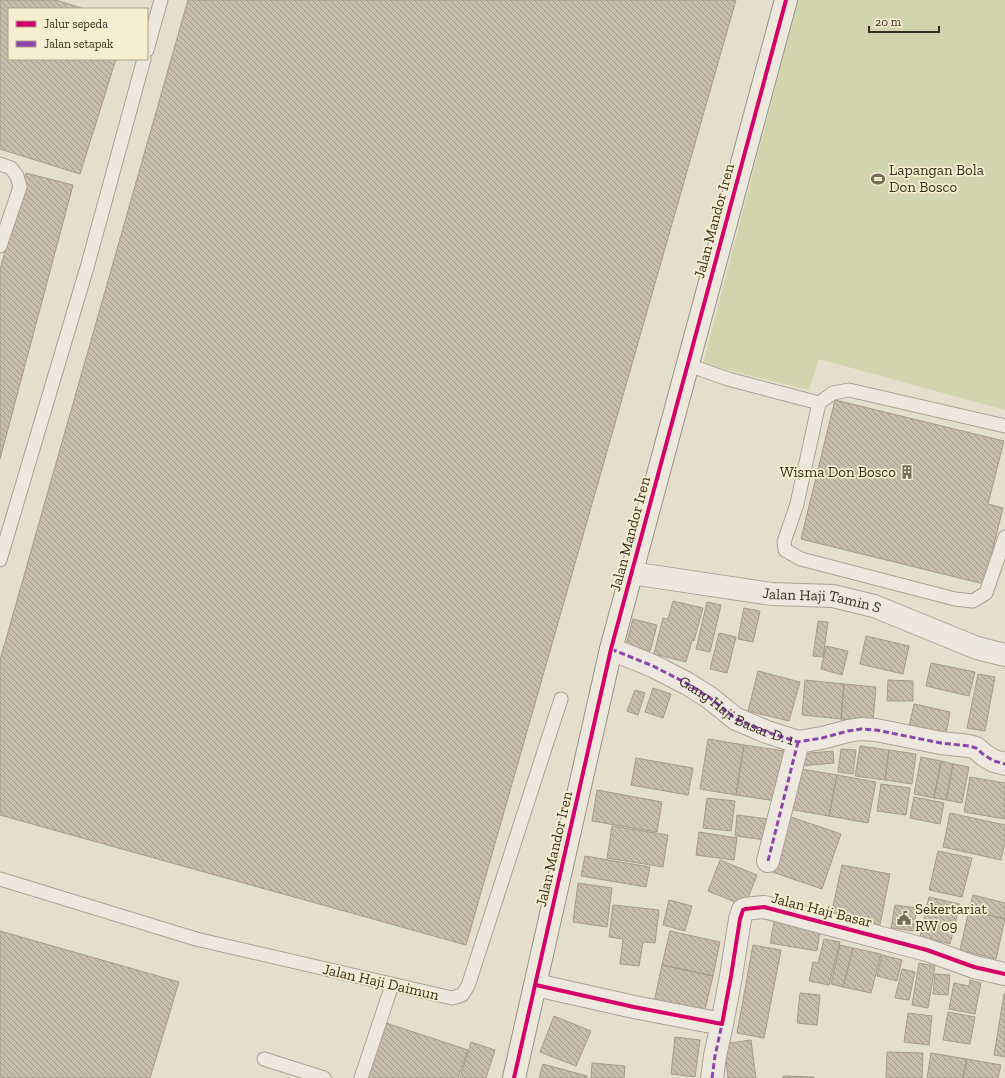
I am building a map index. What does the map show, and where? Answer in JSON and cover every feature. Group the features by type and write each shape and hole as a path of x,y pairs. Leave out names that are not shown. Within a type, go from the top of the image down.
{"street":[{"name":"Jalan Mandor Iren","path":"514,1078 611,649 786,0"},
{"name":"Jalan Haji Tamin S","path":"631,573 772,594 833,596 874,606 977,648 1005,656"},
{"name":"Gang Haji Basar D. 1","path":"611,649 653,666 688,684 710,698 736,719 772,734 798,742 822,738 848,731 861,729 876,730 941,743 969,746 976,748 994,761 1005,764"},
{"path":"768,860 798,742"},
{"name":"Jalan Haji Basar","path":"722,1024 740,919 743,910 745,909 764,907 928,950 974,966 1005,974"},
{"path":"536,985 634,1007 722,1024 712,1078"}],"lane":[{"path":"148,46 161,0"},
{"path":"0,560 88,264 144,60"},
{"path":"0,164 11,168 17,176 20,187 0,246"},
{"path":"688,364 728,379 819,403"},
{"path":"1005,426 848,390 833,393 819,403 797,504 784,542 785,550 801,559 955,598 973,601 986,593 1005,537"},
{"name":"Jalan Haji Daimun","path":"0,879 196,939 452,998 462,995 468,986 561,699"},
{"path":"361,1078 392,985"},
{"path":"264,1059 324,1078"}],"green space":[{"name":"Lapangan Bola Don Bosco","path":"798,0 1005,0 1005,410 819,359 809,390 703,364"}],"building":[{"path":"0,0 56,0 82,8 8,8 8,60 116,60 80,174 0,149"},
{"path":"188,0 736,0 466,945 0,815 0,660"},
{"path":"26,173 73,185 0,459 0,270"},
{"name":"Wisma Don Bosco","path":"835,400 1004,441 988,504 1003,508 984,584 801,539"},
{"path":"673,601 703,608 694,641 692,640 686,662 654,654 663,618 668,619"},
{"path":"707,602 721,605 710,652 696,649"},
{"path":"744,608 760,611 753,642 738,639"},
{"path":"633,619 657,625 650,651 626,645"},
{"path":"818,621 828,622 823,657 813,656"},
{"path":"719,633 736,637 727,673 710,669"},
{"path":"866,636 909,646 903,674 860,664"},
{"path":"826,646 848,651 842,675 821,669"},
{"path":"931,663 975,672 969,696 926,686"},
{"path":"758,671 800,682 789,721 748,711"},
{"path":"978,674 995,677 985,731 967,728"},
{"path":"805,680 844,684 841,719 802,715"},
{"path":"888,680 913,681 913,701 887,701"},
{"path":"844,684 876,687 873,721 841,719"},
{"path":"653,688 671,694 663,718 645,712"},
{"path":"635,690 645,693 638,715 627,711"},
{"path":"914,704 950,712 946,734 909,727"},
{"path":"708,739 744,745 736,795 700,789"},
{"path":"744,745 785,751 776,801 736,795"},
{"path":"860,746 889,750 885,780 855,776"},
{"path":"841,749 856,750 853,774 838,772"},
{"path":"889,750 916,754 912,784 885,780"},
{"path":"833,751 834,763 801,766 799,754"},
{"path":"921,757 941,761 934,798 914,794"},
{"path":"636,758 693,768 688,795 631,785"},
{"path":"941,761 953,764 946,800 934,798"},
{"path":"953,764 969,767 962,803 946,800"},
{"path":"796,768 837,775 829,816 788,809"},
{"path":"837,775 876,782 868,823 829,816"},
{"path":"970,777 1005,783 1005,819 964,812"},
{"path":"881,784 910,788 906,815 877,811"},
{"path":"597,790 662,802 657,832 592,821"},
{"path":"914,797 944,803 940,824 910,818"},
{"path":"707,798 735,801 731,831 703,828"},
{"path":"950,813 1005,825 1005,842 1001,860 943,847"},
{"path":"737,815 768,819 766,840 735,836"},
{"path":"788,816 841,834 822,889 769,871"},
{"path":"612,826 668,835 663,867 607,858"},
{"path":"699,832 737,838 734,860 696,855"},
{"path":"938,851 972,858 962,897 929,890"},
{"path":"585,856 650,867 646,887 581,876"},
{"path":"720,860 757,875 745,906 708,891"},
{"path":"842,865 890,874 879,930 830,920"},
{"path":"578,883 612,888 607,927 573,922"},
{"path":"973,895 1005,903 1005,919 969,910"},
{"path":"929,897 960,904 950,944 920,936"},
{"path":"669,900 692,906 685,931 663,925"},
{"path":"613,905 659,910 655,943 643,942 639,966 620,964 623,939 609,937"},
{"name":"Sekertariat RW 09","path":"895,905 917,908 913,931 891,928"},
{"path":"969,910 1005,919 996,959 960,950"},
{"path":"774,922 820,931 817,951 770,943"},
{"path":"0,931 179,982 150,1078 0,1078"},
{"path":"670,931 720,942 713,976 662,965"},
{"path":"824,939 840,942 829,985 809,981 813,962 818,963"},
{"path":"753,945 781,950 764,1038 737,1033"},
{"path":"840,945 853,948 843,987 831,984"},
{"path":"853,948 881,954 871,993 843,987"},
{"path":"882,955 902,960 897,981 877,976"},
{"path":"919,963 935,966 928,1008 912,1005"},
{"path":"662,965 713,976 703,1018 653,1007"},
{"path":"902,969 915,972 909,1000 895,998"},
{"path":"935,974 950,975 948,995 933,994"},
{"path":"970,980 981,983 975,1014 949,1009 954,983 969,986"},
{"path":"800,993 820,995 817,1025 797,1023"},
{"path":"1005,994 1005,1057 994,1055"},
{"path":"948,1012 975,1017 970,1044 943,1040"},
{"path":"908,1013 932,1016 929,1045 904,1042"},
{"path":"554,1016 591,1031 576,1066 540,1052"},
{"path":"386,1023 468,1050 458,1078 368,1078"},
{"path":"675,1037 700,1040 695,1077 671,1074"},
{"path":"751,1040 756,1078 728,1078 724,1044"},
{"path":"471,1042 495,1050 486,1078 460,1078"},
{"path":"887,1052 923,1053 922,1078 886,1078"},
{"path":"931,1053 967,1059 963,1078 927,1078"},
{"path":"967,1059 1001,1065 998,1078 963,1078"},
{"path":"592,1063 625,1066 624,1078 591,1078"},
{"path":"543,1064 587,1076 587,1078 539,1078"},
{"path":"783,1076 814,1077 814,1078 783,1078"}],"marked path":[{"path":"611,649 653,666 688,684 710,698 736,719 767,732 798,742 822,738 848,731 861,729 876,730 941,743 969,746 976,748 994,761 1005,764"},
{"path":"768,861 798,742"},
{"path":"712,1078 722,1024"}],"cycle path":[{"path":"514,1078 611,649 786,0"},
{"path":"536,985 634,1007 722,1024 740,919 743,910 764,907 927,950 974,967 1005,974"}],"place":[{"name":"Lapangan Bola Don Bosco","path":"878,179"},
{"name":"Wisma Don Bosco","path":"907,472"},
{"name":"Sekertariat RW 09","path":"904,918"}]}
